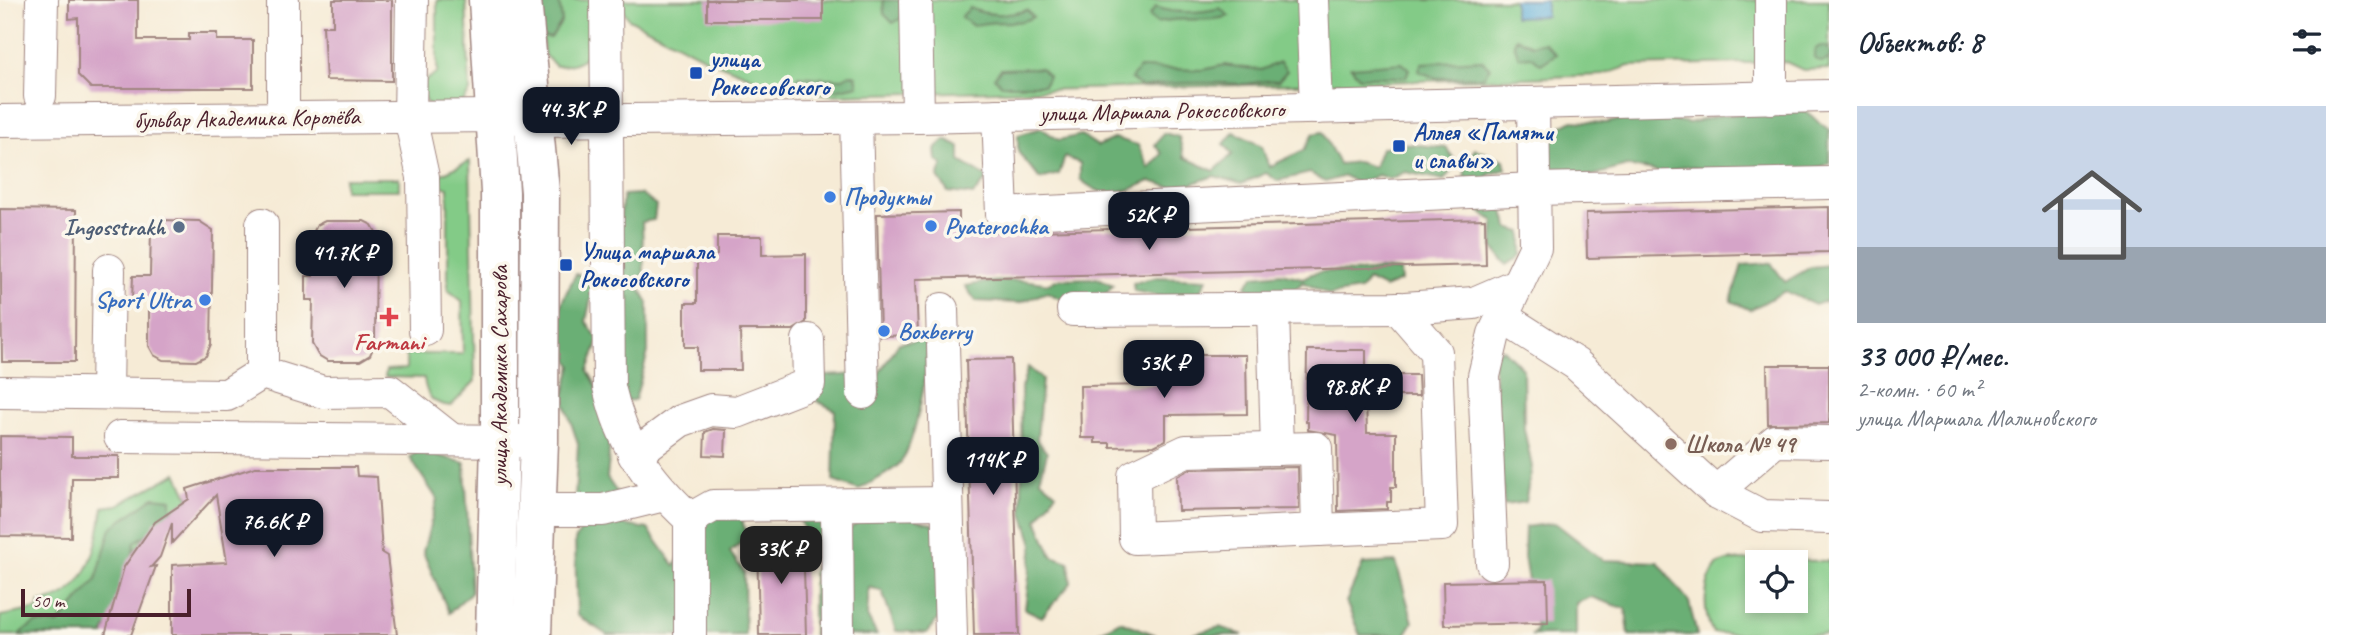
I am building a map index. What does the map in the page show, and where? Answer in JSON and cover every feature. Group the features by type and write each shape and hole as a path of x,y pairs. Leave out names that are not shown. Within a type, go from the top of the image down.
{"main road":[{"name":"улица Академика Сахарова","path":"488,0 500,192 500,440 495,635"},
{"name":"улица Академика Сахарова","path":"522,0 540,192 539,441 533,635"}],"street":[{"path":"40,96 41,0"},
{"path":"283,0 283,118"},
{"path":"412,0 410,117 423,177 425,330"},
{"path":"606,0 609,387 617,422 634,455 664,495 690,519 690,635"},
{"path":"916,0 918,117"},
{"path":"1312,0 1315,108"},
{"path":"1771,0 1771,98"},
{"name":"улица Маршала Рокоссовского","path":"495,116 534,121 856,118 1829,96"},
{"path":"1492,563 1484,376 1494,334 1504,318 1535,248 1533,103"},
{"path":"998,115 1002,214 1534,189 1829,183"},
{"name":"бульвар Академика Королёва","path":"0,121 495,116"},
{"path":"856,118 863,393"},
{"path":"262,224 262,373"},
{"path":"107,393 109,270"},
{"path":"1073,310 1398,308 1474,303 1518,284"},
{"path":"1318,530 1316,448 1186,452 1134,476 1135,538 1442,525 1436,352 1398,308"},
{"path":"942,309 951,635"},
{"path":"1273,310 1277,449"},
{"path":"1504,318 1576,364 1716,492 1762,516 1829,518"},
{"path":"634,455 680,421 711,410 737,412 808,384 808,340"},
{"path":"0,392 227,395 262,373 323,391 390,391 452,440"},
{"path":"120,437 539,441"},
{"path":"1716,492 1775,441 1829,442"},
{"path":"537,510 603,510 664,495"},
{"path":"690,519 713,506 946,503"},
{"path":"837,505 838,635"}],"green space":[{"path":"437,0 466,0 470,92 460,106 433,109 423,99 423,82 437,73"},
{"path":"530,0 559,0 562,21 551,38 534,36"},
{"path":"539,0 592,0 593,35 587,54 581,60 571,65 556,66 544,55"},
{"path":"616,0 1829,0 1829,69 1803,70 1786,62 1629,66 1603,75 1496,79 832,95 781,89 709,60 629,19"},
{"path":"883,0 904,0 903,17 893,23 884,14"},
{"path":"1156,7 1187,12 1220,8 1229,16 1157,23 1149,16"},
{"path":"970,8 998,14 1027,10 1033,17 1020,22 973,26 961,17"},
{"path":"1516,38 1532,45 1544,42 1556,54 1541,64 1531,56 1519,57 1514,44"},
{"path":"1816,48 1828,48 1828,60 1816,60"},
{"path":"1482,60 1490,68 1483,77 1436,78 1418,71 1422,63"},
{"path":"1280,62 1287,71 1278,81 1244,84 1178,83 1141,87 1131,79 1139,68 1203,70 1224,65 1261,70"},
{"path":"1402,63 1409,69 1406,77 1359,77 1351,67"},
{"path":"1040,68 1048,76 1044,85 1001,85 994,77 1001,69"},
{"path":"850,74 856,76 858,85 826,90 809,85 802,88 795,82 799,76 841,79"},
{"path":"1803,109 1829,130 1829,163 1809,173 1762,166 1725,173 1686,166 1665,173 1627,166 1585,178 1551,175 1543,156 1550,133 1571,121 1606,123 1643,115 1689,123 1723,115"},
{"path":"1041,128 1059,140 1081,135 1098,146 1115,138 1138,145 1149,168 1162,154 1155,145 1164,133 1179,137 1184,157 1214,171 1233,154 1224,144 1234,132 1262,146 1269,167 1304,150 1313,134 1322,132 1339,164 1358,162 1374,167 1381,148 1400,143 1446,148 1457,163 1444,180 1405,172 1390,179 1378,175 1358,184 1345,176 1325,182 1310,173 1277,181 1266,173 1242,184 1214,176 1177,189 1150,181 1114,194 1098,191 1080,179 1080,163 1065,157 1059,174 1040,179 1018,152 1018,135"},
{"path":"945,140 960,147 960,161 988,178 973,195 948,192 938,177 943,165 936,160 935,149"},
{"path":"1475,149 1504,160 1506,169 1488,175 1481,198 1500,208 1508,228 1522,232 1522,255 1507,265 1493,248 1494,221 1476,207 1466,189 1465,170"},
{"path":"470,161 475,381 451,406 431,398 424,378 385,377 386,370 406,369 406,354 463,354 462,301 448,290 448,187 431,187 432,178"},
{"path":"344,178 399,178 399,190 344,190"},
{"path":"640,194 656,205 654,220 642,222 644,273 637,283 648,303 648,352 635,400 619,401 615,375 627,362 616,348 613,302 627,287 614,270 623,195"},
{"path":"1771,263 1785,282 1811,267 1829,265 1829,300 1815,305 1785,291 1750,310 1731,301 1742,265"},
{"path":"1380,269 1400,271 1401,281 1384,288 1368,280 1360,290 1329,295 1303,282 1286,298 1263,301 1246,286 1254,276 1281,273 1303,278 1321,272"},
{"path":"576,274 595,280 586,321 599,340 588,371 605,409 609,436 607,478 618,494 611,523 648,529 675,566 695,529 720,511 741,516 747,538 730,552 744,572 745,635 607,635 577,615 575,540 588,518 575,497 578,444 563,398 572,366 558,329 559,311"},
{"path":"1157,277 1207,279 1199,294 1163,297 1134,291 1133,283"},
{"path":"1098,278 1113,285 1101,300 1068,303 1047,292 1019,303 976,301 965,286 1007,280 1048,284 1058,279"},
{"path":"925,339 927,350 921,402 912,438 901,462 887,474 859,490 833,481 835,410 813,399 825,376 879,373 899,343"},
{"path":"1503,349 1523,369 1524,429 1532,467 1525,502 1504,505 1493,354"},
{"path":"1028,367 1042,379 1037,440 1047,453 1040,479 1056,493 1037,520 1052,556 1069,562 1071,583 1042,617 1025,609 1033,544 1022,510 1021,388"},
{"path":"418,450 465,463 471,592 449,613 423,552 437,499 410,458"},
{"path":"177,473 189,499 155,522 124,567 105,635 0,635 0,616 38,609 39,602 55,599 69,592 79,581 93,554 103,507 118,505"},
{"path":"154,497 171,499 171,519 135,542 125,597 103,635 18,635 35,623 58,624 96,580 111,528"},
{"path":"874,507 934,524 947,608 927,633 896,631 882,591 869,587 867,616 877,635 813,635 813,572 819,555 800,522 818,512 848,531"},
{"path":"1555,523 1603,560 1658,562 1689,602 1697,635 1629,635 1626,609 1591,597 1576,603 1576,635 1532,635 1536,630 1524,557 1525,527"},
{"path":"1730,560 1745,560 1745,613 1808,613 1808,561 1829,561 1829,635 1713,633 1707,616 1706,597 1713,571 1718,564"},
{"path":"1396,562 1413,622 1405,635 1360,635 1346,602 1363,564"},
{"path":"1120,621 1156,635 1093,635"},
{"path":"1220,627 1243,635 1189,635"}],"water":[{"path":"1514,0 1546,0 1546,16 1514,17"}],"building":[{"path":"69,0 138,0 138,40 189,40 189,33 217,33 217,40 253,40 253,88 91,88 78,75 78,18 69,19"},
{"path":"333,0 392,0 392,81 326,80 323,26 333,26"},
{"path":"707,0 823,0 823,20 707,20"},
{"path":"1829,207 1829,252 1587,258 1586,213"},
{"path":"0,209 76,210 75,362 2,362"},
{"path":"959,212 959,233 1485,219 1486,265 916,279 918,335 880,336 877,214"},
{"path":"161,220 199,221 213,230 211,344 206,356 196,361 163,360 154,355 149,346 149,300 132,300 133,276 150,276 151,228"},
{"path":"325,221 364,221 372,225 376,232 375,344 370,355 360,361 328,361 318,355 312,344 313,300 306,300 306,276 313,276 314,231 317,225"},
{"path":"717,236 762,236 762,255 806,254 806,322 793,330 740,330 741,370 698,370 698,347 685,347 685,303 697,303 697,255 717,255"},
{"path":"1307,350 1366,350 1366,375 1418,375 1419,396 1366,396 1367,433 1396,433 1396,487 1391,487 1391,502 1387,502 1387,509 1338,511 1337,435 1308,430 1306,422"},
{"path":"1162,355 1246,355 1247,414 1166,415 1166,440 1154,446 1110,447 1110,443 1095,443 1095,438 1081,438 1080,386 1162,385"},
{"path":"1011,359 1019,635 974,635 966,360"},
{"path":"1767,365 1829,365 1829,423 1768,424"},
{"path":"713,429 726,430 725,456 704,455 705,432"},
{"path":"0,436 72,437 72,456 119,456 119,478 72,478 71,537 0,536"},
{"path":"255,467 356,467 357,476 377,477 382,553 387,556 397,635 172,635 172,565 227,562 216,495 172,543 172,523 160,557 151,567 156,566 131,635 105,635 124,567 155,522 189,499 187,489"},
{"path":"1298,467 1299,509 1178,511 1177,476 1190,469"},
{"path":"803,536 806,635 759,635 757,537"},
{"path":"1547,580 1548,623 1444,625 1443,582"}],"place":[{"name":"улица Рокоссовского","path":"696,73"},
{"name":"Аллея «Памяти и славы»","path":"1399,146"},
{"name":"Продукты","path":"830,197"},
{"name":"Pyaterochka","path":"931,226"},
{"name":"Ingosstrakh","path":"179,227"},
{"name":"Улица маршала Рокосовского","path":"566,265"},
{"name":"Sport Ultra","path":"205,300"},
{"name":"Farmani","path":"389,317"},
{"name":"Boxberry","path":"884,331"},
{"name":"Школа № 49","path":"1671,444"}]}
